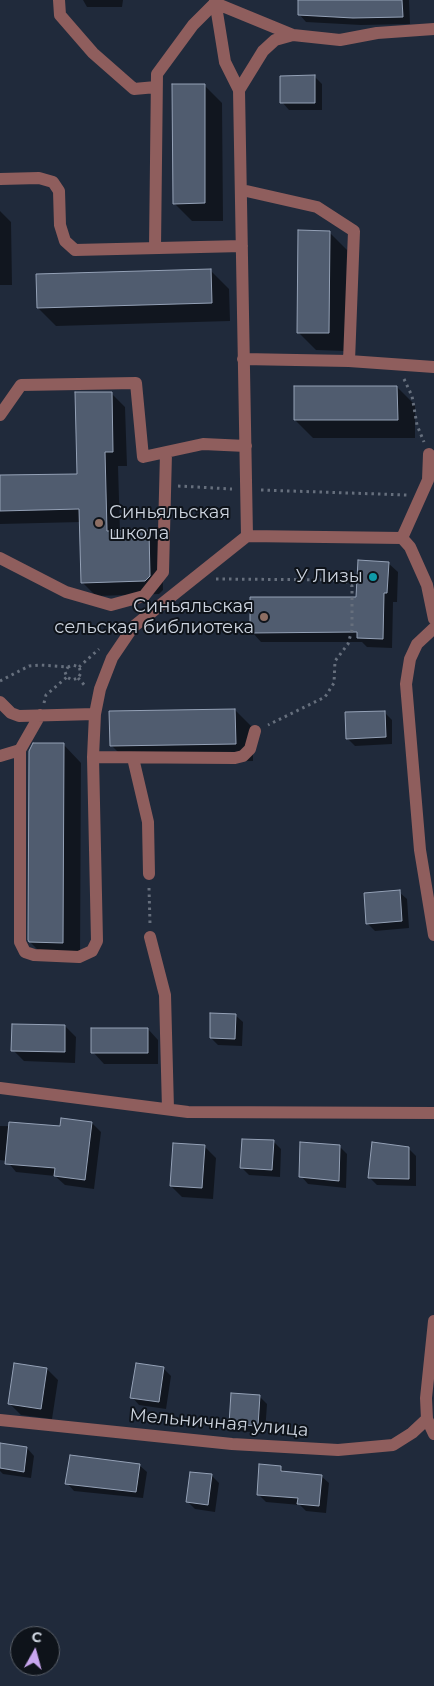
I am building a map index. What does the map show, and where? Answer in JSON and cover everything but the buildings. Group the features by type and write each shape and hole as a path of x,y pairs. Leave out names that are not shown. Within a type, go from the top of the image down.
{"street":[{"path":"59,0 60,15 93,53 134,90 156,87"},
{"path":"155,248 157,74 193,24 215,2"},
{"path":"215,2 293,35 340,40 377,33 434,29"},
{"path":"215,2 225,62 239,90 247,536"},
{"path":"239,90 263,51 275,40 293,35"},
{"path":"0,179 39,178 53,182 59,191 60,225 65,241 75,250 242,246"},
{"path":"242,190 317,207 354,231 349,361"},
{"path":"243,359 349,361 398,366 434,367"},
{"path":"0,415 21,385 136,383 143,457 203,444 246,446"},
{"path":"0,558 66,592 111,605 144,596 163,572 166,453"},
{"path":"402,538 429,474 429,454"},
{"path":"40,715 20,750 20,942 25,952 34,955 79,957 92,950 96,941 93,757 95,714 100,689 112,658 133,627 247,536 402,538 410,547 427,585 434,619"},
{"path":"434,628 417,644 410,659 406,684 420,850 434,935"},
{"path":"0,702 11,714 95,714"},
{"path":"93,757 235,758 243,756 250,749 256,731"},
{"path":"0,756 20,750"},
{"path":"133,758 148,822 149,874"},
{"path":"150,937 165,995 168,1109"},
{"path":"0,1088 188,1112 434,1113"},
{"path":"434,1321 426,1398 427,1419 434,1434"},
{"name":"Мельничная улица","path":"0,1420 232,1444 338,1450 393,1445 412,1433 427,1419"}],"path":[{"path":"398,366 412,396 417,425 429,454"},
{"path":"165,485 247,490 421,495"},
{"path":"200,575 222,580 344,580 352,586 352,630 348,644 335,661 334,683 325,697 256,731"},
{"path":"0,681 30,666 40,665 68,667 73,665 79,667 81,673 78,678 72,680 67,677 65,672 68,667"},
{"path":"40,715 46,696 67,677"},
{"path":"149,874 150,937"}],"place":[{"name":"Синьяльская школа","path":"99,523"},
{"name":"У Лизы","path":"373,577"},
{"name":"Синьяльская сельская библиотека","path":"264,617"}]}
